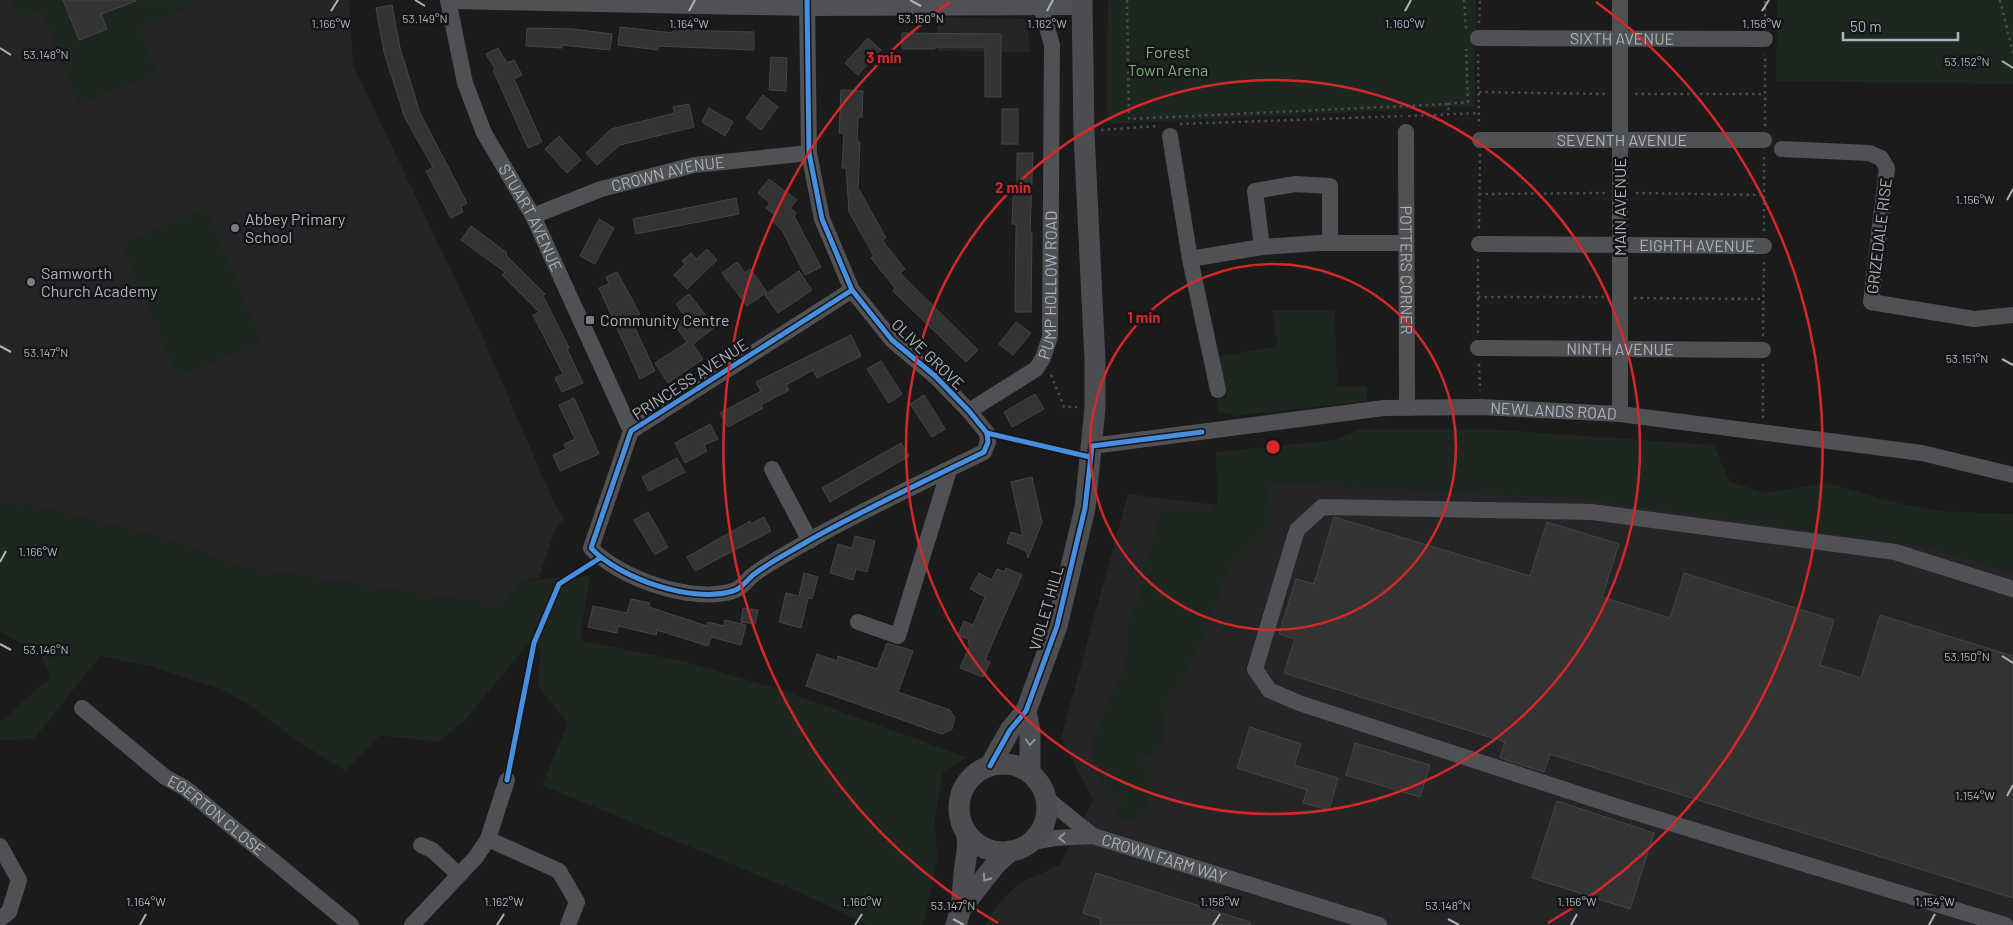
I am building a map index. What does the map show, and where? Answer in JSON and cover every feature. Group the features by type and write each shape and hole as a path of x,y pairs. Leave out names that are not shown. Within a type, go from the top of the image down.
{"main road":[{"path":"1082,3 1084,132 1093,279 1095,408 1092,446"},
{"name":"VIOLET HILL","path":"990,766 1010,730 1026,711 1057,626 1085,508 1092,446"},
{"name":"VIOLET HILL","path":"1026,711 1030,731 1030,773"},
{"path":"1011,764 1030,773 1039,782 1046,798 1045,822 1032,842 1010,852 995,865 959,916 969,846 968,834 959,812 959,800 970,778 990,766 1011,764"},
{"path":"968,834 986,849 1010,852"}],"street":[{"path":"448,0 807,4 1082,3"},
{"name":"STUART AVENUE","path":"448,0 465,83 484,133 532,216 631,431"},
{"name":"MAIN AVENUE","path":"1620,0 1620,414"},
{"name":"PUMP HOLLOW ROAD","path":"969,411 1036,369 1044,358 1050,337 1052,45 1041,3"},
{"name":"OLIVE GROVE","path":"600,558 612,567 681,593 713,595 735,591 753,575 810,541 984,452 988,442 987,433 969,411 935,376 892,340 852,290 822,219 809,153 807,4"},
{"name":"SIXTH AVENUE","path":"1470,40 1765,39"},
{"path":"1168,129 1190,259 1218,390"},
{"name":"POTTERS CORNER","path":"1406,132 1407,408"},
{"name":"SEVENTH AVENUE","path":"1480,140 1764,140"},
{"name":"GRIZEDALE RISE","path":"1782,149 1869,153 1881,158 1887,168 1871,302 1974,319 2013,315"},
{"name":"CROWN AVENUE","path":"532,216 601,189 694,165 809,153"},
{"path":"1262,247 1255,190 1295,184 1330,186 1330,243"},
{"path":"1190,259 1262,247 1330,243 1406,243"},
{"name":"EIGHTH AVENUE","path":"1479,244 1620,247 1764,246"},
{"name":"PRINCESS AVENUE","path":"600,558 591,548 631,431 852,290"},
{"name":"NINTH AVENUE","path":"1478,348 1763,350"},
{"name":"NEWLANDS ROAD","path":"1092,446 1384,408 1480,407 1620,414 1922,453 2013,475"},
{"path":"772,469 810,541"},
{"path":"858,622 898,636 949,470"},
{"path":"2004,925 1621,808 1298,703 1268,690 1255,669 1297,530 1322,507 1592,512 1895,552 2013,589"},
{"name":"EGERTON CLOSE","path":"82,708 165,777 184,788 351,925"},
{"path":"412,925 459,875 488,839 507,780"},
{"name":"CROWN FARM WAY","path":"1046,798 1093,836"},
{"name":"CROWN FARM WAY","path":"1032,842 1055,838 1093,836 1379,925"},
{"path":"488,839 559,871 577,902 568,925"},
{"path":"421,845 432,850 459,875"},
{"path":"0,846 19,880 10,912 0,919"}],"path":[{"path":"1127,0 1130,119 1468,102 1470,40 1480,0"},
{"path":"1464,0 1479,113 1478,348 1480,407"},
{"path":"1763,433 1765,0"},
{"path":"2000,0 2013,53"},
{"path":"1448,104 1449,114"},
{"path":"1084,132 1479,113"},
{"path":"1044,358 1064,407 1095,408"}],"shaded area":[{"name":"Abbey Primary School","path":"0,0 349,0 353,65 478,327 554,503 565,520 555,529 539,578 523,580 504,603 467,601 241,567 164,538 37,506 0,504"},
{"path":"937,17 1028,19 1029,52 938,51"},
{"path":"1281,483 1579,498 1925,546 2013,572 2013,925 985,925 1001,900 1020,883 1060,865 1093,800 1061,738 1128,494 1217,505 1265,484"}],"green space":[{"path":"11,0 63,0 101,14 124,5 123,0 205,1 139,28 159,74 78,104 41,11 18,19"},
{"name":"Forest Town Arena","path":"1108,0 1476,0 1475,106 1106,124"},
{"path":"1777,0 2013,0 2013,84 1776,81"},
{"path":"206,208 262,342 177,377 121,244"},
{"path":"1272,310 1335,310 1337,387 1367,386 1367,401 1235,416 1219,412 1216,399 1227,398 1218,357 1274,347 1277,342"},
{"path":"1361,429 1486,429 1714,445 1729,481 1764,493 1829,483 1885,500 1936,511 2013,514 2013,572 1925,546 1579,498 1281,483 1265,484 1272,509 1269,531 1230,563 1202,641 1166,705 1162,749 1141,758 1151,775 1147,805 1134,822 1114,818 1121,800 1104,786 1093,768 1091,747 1112,692 1123,675 1128,648 1126,626 1137,606 1145,564 1157,528 1160,511 1212,512 1217,505 1216,452 1335,440"},
{"path":"0,504 37,506 164,538 241,567 467,601 504,603 523,580 590,576 580,640 687,662 790,693 966,757 943,772 935,818 937,859 923,925 868,925 801,893 542,785 568,723 538,686 541,648 527,645 466,719 439,742 380,735 346,771 296,740 250,705 221,689 150,666 100,656 34,739 0,740 0,722 50,678 41,654 0,632"}],"building":[{"path":"63,0 136,1 101,14 107,29 79,40"},
{"path":"392,5 400,48 420,113 467,203 461,207 463,212 451,218 426,171 433,167 405,118 384,52 376,8"},
{"path":"620,27 673,33 673,30 754,32 754,50 658,46 658,50 618,45"},
{"path":"527,28 573,29 612,34 610,50 562,45 562,48 526,46"},
{"path":"902,33 1001,34 1001,97 985,97 985,47 902,49"},
{"path":"868,38 881,50 858,75 845,63"},
{"path":"498,48 507,63 514,60 522,75 514,79 542,142 528,148 493,70 495,69 486,54"},
{"path":"771,57 787,58 786,91 769,90"},
{"path":"841,90 863,91 862,117 858,117 857,142 860,142 858,188 886,238 882,240 905,269 900,273 978,350 966,362 893,291 895,288 871,258 874,256 849,212 846,168 842,168 844,133 839,133"},
{"path":"763,95 778,107 761,130 746,118"},
{"path":"689,104 694,127 620,145 597,165 586,153 611,129 675,113 673,107"},
{"path":"709,108 733,122 725,136 702,122"},
{"path":"1002,109 1018,109 1018,144 1002,144"},
{"path":"559,136 581,160 567,173 545,149"},
{"path":"1017,153 1033,153 1030,232 1032,232 1031,312 1015,312 1016,224 1012,224 1013,196 1017,196"},
{"path":"769,179 797,200 790,208 796,213 794,216 821,267 805,275 782,230 771,220 775,215 766,208 770,203 758,193"},
{"path":"736,198 739,214 636,234 633,219"},
{"path":"599,219 614,228 595,264 580,256"},
{"path":"471,226 507,253 506,255 545,294 543,296 569,348 567,349 583,383 562,392 555,378 563,374 533,315 539,312 502,275 505,272 461,240"},
{"path":"707,249 717,260 687,289 674,275 685,264 682,261 691,253 696,259"},
{"path":"737,262 745,273 750,269 767,292 747,306 722,273"},
{"path":"799,271 812,290 778,313 765,295"},
{"path":"617,272 640,314 632,318 634,326 655,371 640,379 599,288 609,284 606,277"},
{"path":"689,294 715,327 693,344 703,359 668,383 655,363 687,342 673,323 684,315 676,304"},
{"path":"1016,322 1031,333 1013,355 999,344"},
{"path":"851,335 861,356 817,378 813,370 786,385 789,390 761,405 763,408 728,427 720,413 761,391 756,382"},
{"path":"881,361 902,394 889,403 867,369"},
{"path":"1035,394 1044,409 1012,427 1004,412"},
{"path":"924,395 945,429 932,437 910,404"},
{"path":"574,398 599,454 560,471 553,455 566,449 564,444 575,439 559,405"},
{"path":"710,424 718,439 704,445 707,451 685,463 675,443"},
{"path":"901,443 909,456 830,502 822,488"},
{"path":"677,458 685,472 649,491 642,477"},
{"path":"1032,477 1042,522 1028,558 1026,551 1007,543 1011,532 1023,536 1011,482"},
{"path":"648,512 668,547 655,555 634,520"},
{"path":"764,517 771,531 695,571 687,557 750,521 751,524"},
{"path":"1334,517 1530,576 1547,522 1619,544 1602,597 1670,618 1684,573 1834,620 1820,665 1861,678 1880,615 2013,656 2013,898 1550,754 1544,772 1500,758 1505,742 1284,673 1295,639 1279,634 1296,579 1314,584"},
{"path":"855,536 875,541 867,572 856,569 853,580 830,573 838,544 852,548"},
{"path":"1006,568 1022,575 985,660 990,662 983,677 960,668 970,645 968,644 969,640 958,635 964,621 973,625 985,597 970,589 979,573 992,580 997,569 1005,572"},
{"path":"804,573 818,577 812,599 808,598 801,628 779,622 786,593 799,596"},
{"path":"631,599 650,603 649,607 707,626 708,622 724,626 725,620 746,625 741,645 711,637 708,646 657,630 656,635 618,626 617,633 588,627 593,606 627,613"},
{"path":"743,608 758,610 755,624 741,622"},
{"path":"887,643 913,651 898,692 950,710 955,718 952,729 942,734 806,686 817,654 837,661 838,656 877,669"},
{"path":"1250,727 1301,744 1294,765 1338,778 1329,810 1303,803 1307,790 1237,768"},
{"path":"1355,743 1430,765 1420,797 1346,775"},
{"path":"1557,801 1654,833 1630,909 1532,878"},
{"path":"1096,873 1250,922 1250,925 1100,925 1101,919 1083,913"}],"cycle path":[{"path":"807,0 809,153 822,219 852,290 892,340 935,376 969,411 987,433 988,442 984,452 873,506 808,541 766,566 733,591 716,594 697,594 657,586 619,569 603,559 591,548 631,431 852,290"},
{"path":"990,766 1010,730 1026,711 1057,626 1085,508 1092,446 1202,432"},
{"path":"987,433 1090,457"},
{"path":"507,780 534,643 559,584 600,558"}],"place":[{"name":"Abbey Primary School","path":"235,228"},
{"name":"Samworth Church Academy","path":"31,282"},
{"name":"Community Centre","path":"590,320"}]}
